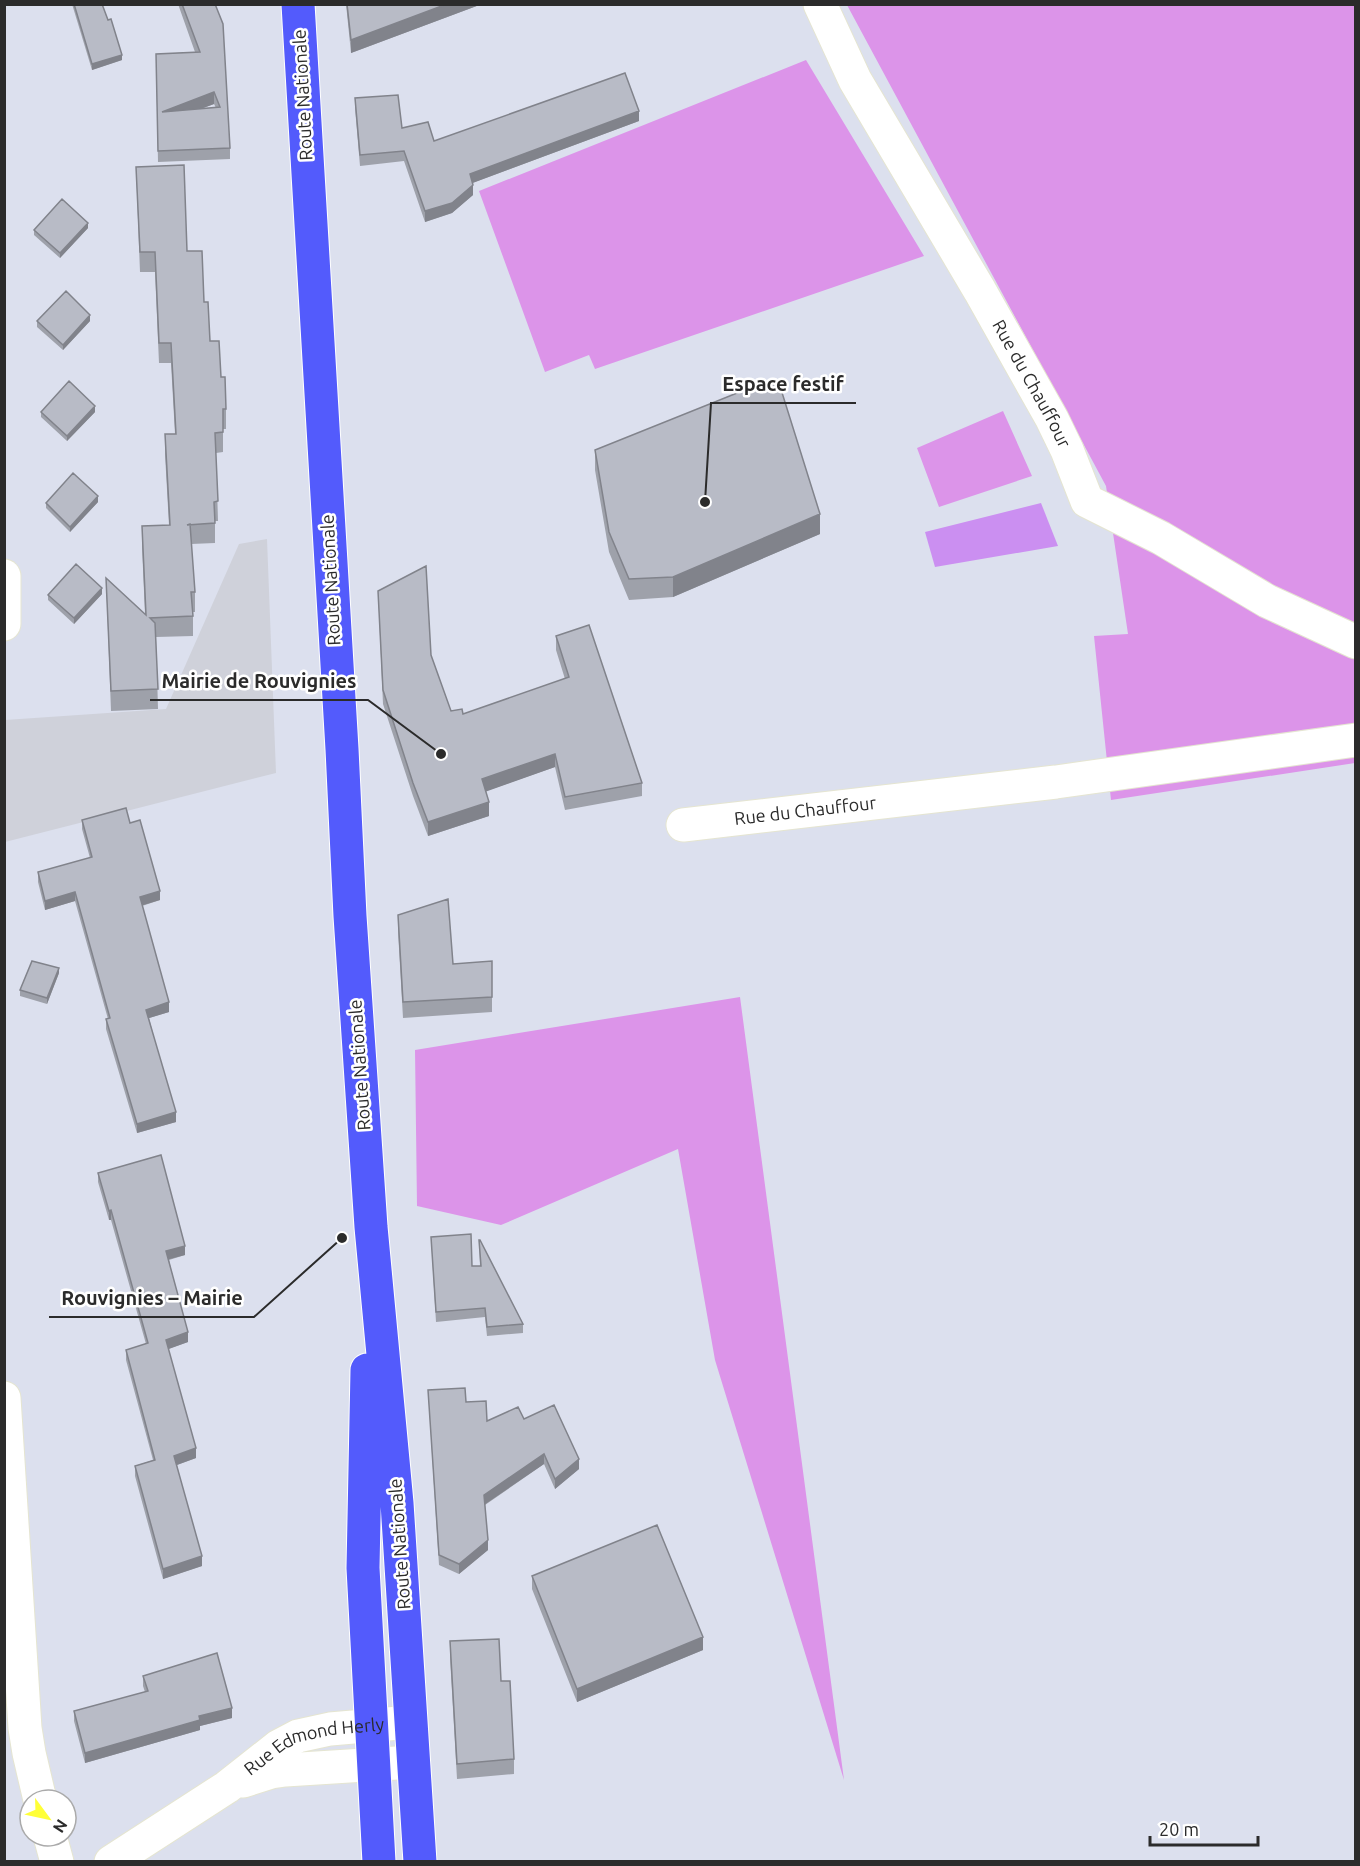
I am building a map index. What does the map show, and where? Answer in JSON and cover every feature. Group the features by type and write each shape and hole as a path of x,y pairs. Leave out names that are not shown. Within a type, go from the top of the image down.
{"main road":[{"name":"Route Nationale","path":"298,4 350,916 371,1227 395,1470 420,1862"},
{"name":"Route Nationale","path":"371,1227 363,1569 379,1862"}],"street":[{"name":"Rue du Chauffour","path":"820,4 855,80 980,291 1052,419 1087,501 1161,537 1267,601 1356,642"},
{"path":"4,576 4,624"},
{"name":"Rue du Chauffour","path":"683,825 1056,782 1356,740"},
{"path":"4,1398 24,1718 37,1788"},
{"name":"Rue Edmond Herly","path":"111,1862 227,1786 279,1746 298,1736 330,1729 411,1722"},
{"name":"Rue Edmond Herly","path":"227,1786 271,1772 413,1762"}],"shaded area":[{"path":"847,5 1355,5 1355,763 1111,800 1094,636 1128,634 1106,486"},
{"path":"806,60 924,256 595,369 589,355 545,372 479,191"},
{"path":"1003,411 1032,476 939,507 917,448"},
{"path":"1041,503 1058,546 935,567 925,532"},
{"path":"267,539 276,773 5,842 5,720 166,709 239,544"},
{"path":"740,997 844,1780 715,1360 678,1149 501,1225 417,1206 415,1050"}],"building":[{"path":"74,4 102,4 108,20 111,19 122,55 92,64"},
{"path":"182,4 215,4 223,24 230,148 158,151 156,54 200,52","holes":["214,92 220,107 162,112"]},
{"path":"347,4 447,4 351,40"},
{"path":"625,73 639,111 470,174 473,185 452,203 425,211 404,151 360,155 355,98 398,95 402,128 428,122 434,141"},
{"path":"184,165 187,251 202,251 204,302 208,302 210,341 219,341 221,377 225,377 226,409 223,409 223,432 215,433 218,501 214,502 215,523 190,525 195,592 191,592 193,616 150,618 155,623 158,689 111,691 106,578 146,615 142,526 170,525 165,434 176,434 171,343 159,343 155,252 140,252 136,167"},
{"path":"62,199 88,223 60,253 34,230"},
{"path":"66,291 90,315 63,345 37,321"},
{"path":"69,381 95,406 67,436 41,412"},
{"path":"779,383 820,514 673,577 629,579 609,532 595,450 752,387"},
{"path":"73,473 98,496 70,527 46,503"},
{"path":"76,564 102,588 74,618 48,595"},
{"path":"426,566 431,655 451,711 462,709 463,714 569,677 556,636 589,625 642,783 565,797 555,754 482,779 489,802 428,822 383,690 378,591"},
{"path":"126,808 130,823 140,820 160,891 140,897 169,1002 146,1010 176,1112 137,1124 106,1019 110,1018 75,892 45,901 38,872 92,857 82,820"},
{"path":"448,899 453,964 492,961 492,997 403,1002 398,915"},
{"path":"32,961 59,968 47,998 20,990"},
{"path":"161,1155 185,1246 166,1251 188,1332 166,1340 196,1448 174,1456 202,1556 163,1569 135,1466 155,1460 126,1350 148,1343 111,1210 109,1211 98,1173"},
{"path":"471,1234 472,1266 481,1266 480,1240 523,1324 487,1327 485,1308 436,1312 431,1237"},
{"path":"465,1388 466,1402 486,1401 487,1421 518,1407 524,1419 554,1405 579,1459 555,1479 544,1454 484,1495 488,1540 459,1564 439,1555 428,1390"},
{"path":"657,1525 703,1637 577,1689 532,1576"},
{"path":"499,1639 501,1681 510,1681 514,1759 457,1764 450,1641"},
{"path":"217,1653 232,1708 199,1716 200,1720 85,1753 74,1711 148,1691 143,1676"}],"place":[{"name":"Espace festif","path":"705,502"},
{"name":"Mairie de Rouvignies","path":"441,754"},
{"name":"Rouvignies – Mairie","path":"342,1238"}]}
